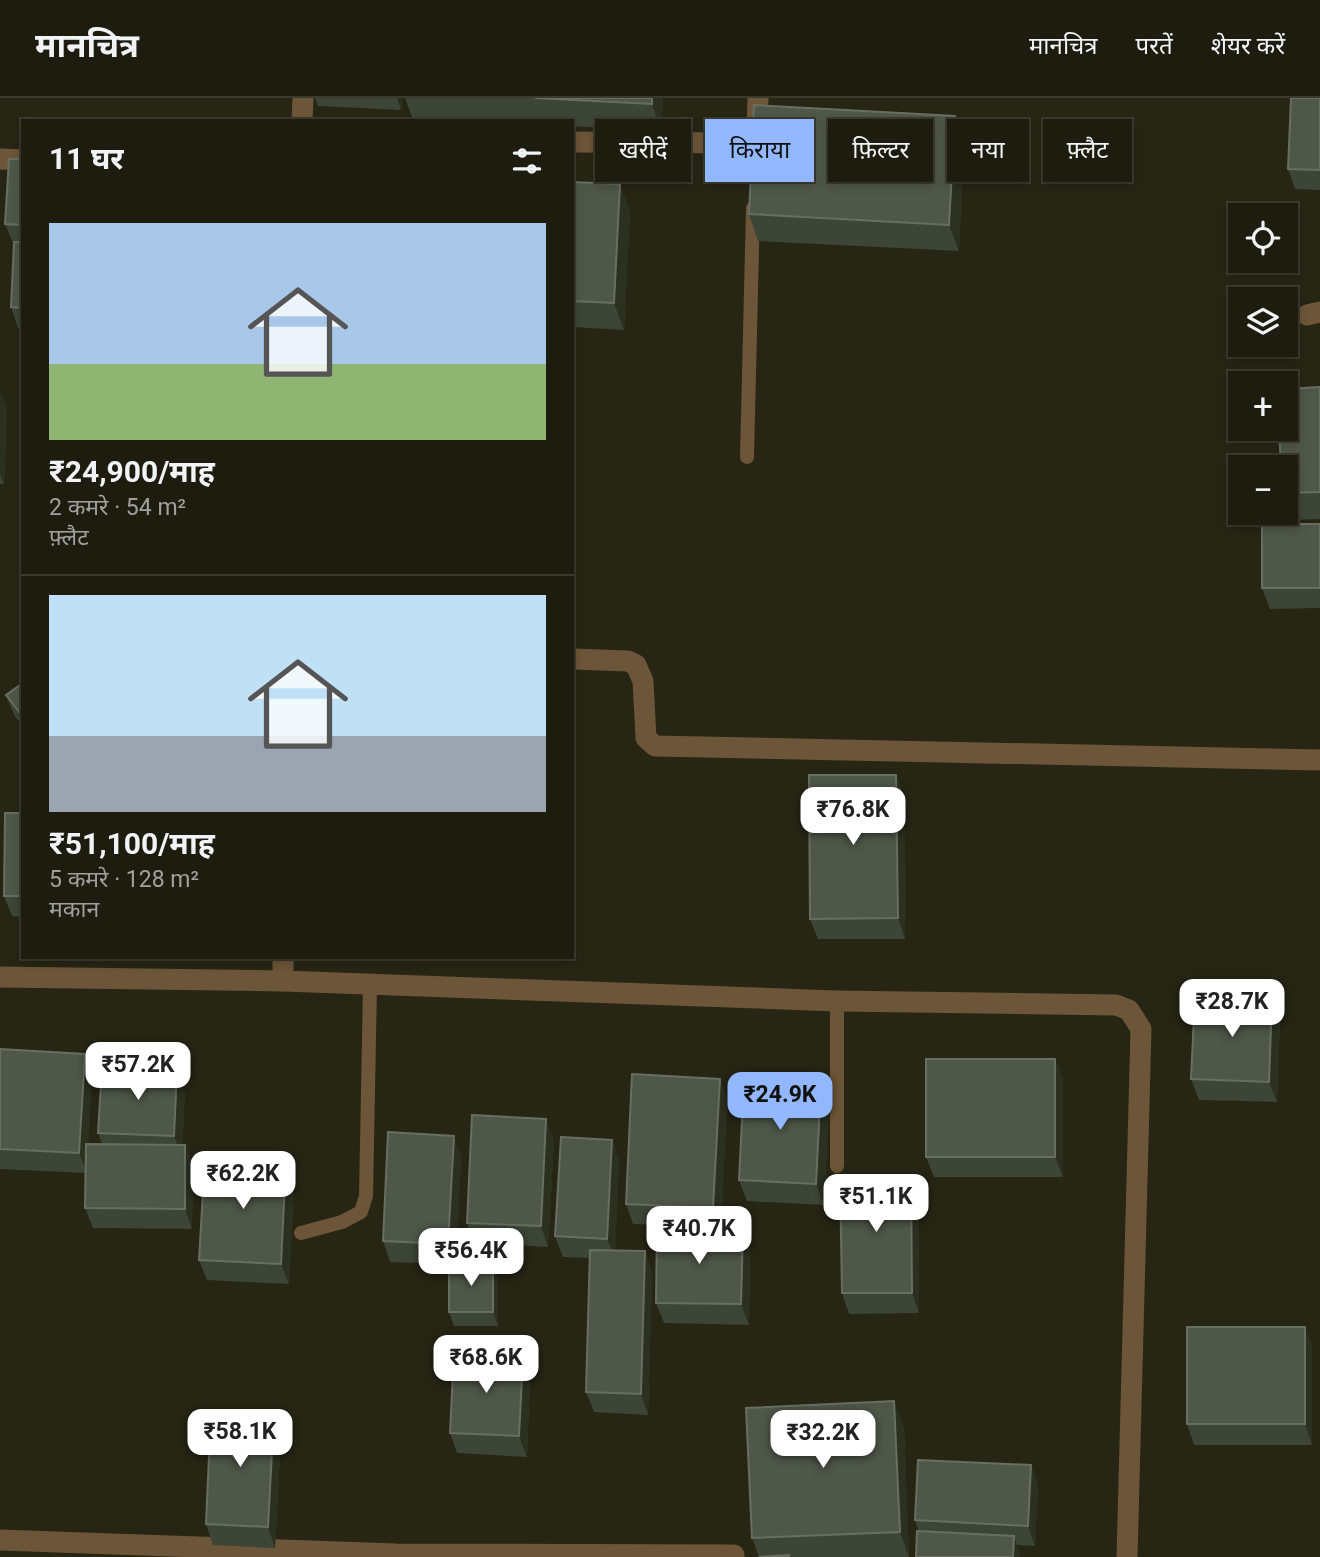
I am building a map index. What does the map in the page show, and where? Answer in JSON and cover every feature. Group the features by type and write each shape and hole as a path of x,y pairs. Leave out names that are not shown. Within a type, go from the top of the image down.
{"street":[{"path":"302,119 303,98"},
{"path":"574,142 744,144 754,147 758,98"},
{"path":"0,159 21,160"},
{"path":"574,659 628,661 636,665 643,681 646,738 655,746 1320,760"},
{"path":"283,959 283,981"},
{"path":"0,977 283,981 837,1001 1116,1005 1129,1010 1141,1029 1127,1557"},
{"path":"0,1540 396,1553 734,1555"}],"lane":[{"path":"747,457 753,195"},
{"path":"301,1233 342,1222 362,1212 366,1196 370,986"},
{"path":"836,1166 837,1001"}],"building":[{"path":"535,98 652,98 652,104"},
{"path":"1291,98 1320,98 1320,170 1288,169"},
{"path":"754,105 955,116 955,119 947,119 947,182 951,182 949,225 749,214 750,182 814,182 814,119 753,119"},
{"path":"9,159 21,159 21,225 5,224"},
{"path":"574,182 620,184 614,303 574,301"},
{"path":"14,242 21,242 21,308 11,307"},
{"path":"1320,387 1320,492 1298,493 1298,455 1280,455 1280,441 1298,441 1298,388"},
{"path":"1320,524 1320,588 1262,588 1262,525"},
{"path":"21,684 21,714 6,695"},
{"path":"809,775 896,775 898,918 810,919"},
{"path":"5,813 21,813 21,896 4,896"},
{"path":"1195,995 1272,998 1269,1082 1191,1079"},
{"path":"0,1049 85,1054 79,1153 0,1149"},
{"path":"926,1059 1055,1059 1055,1157 926,1157"},
{"path":"102,1067 177,1071 174,1136 98,1133"},
{"path":"632,1074 720,1079 713,1208 626,1204"},
{"path":"744,1080 821,1084 816,1184 739,1180"},
{"path":"472,1115 546,1119 541,1226 467,1223"},
{"path":"388,1132 454,1136 448,1244 383,1241"},
{"path":"561,1137 612,1140 607,1239 555,1236"},
{"path":"86,1144 185,1145 185,1209 85,1208"},
{"path":"205,1158 286,1162 281,1264 199,1260"},
{"path":"840,1176 911,1176 912,1293 842,1293"},
{"path":"657,1227 743,1229 741,1304 656,1303"},
{"path":"590,1250 645,1251 641,1394 586,1392"},
{"path":"449,1263 493,1263 493,1312 449,1312"},
{"path":"1187,1327 1305,1327 1305,1424 1187,1424"},
{"path":"454,1353 523,1357 519,1436 450,1433"},
{"path":"894,1401 900,1532 752,1538 746,1408"},
{"path":"211,1411 274,1414 268,1527 206,1524"},
{"path":"918,1460 1031,1465 1028,1526 915,1520"},
{"path":"917,1531 1014,1536 1013,1557 916,1557"}]}
